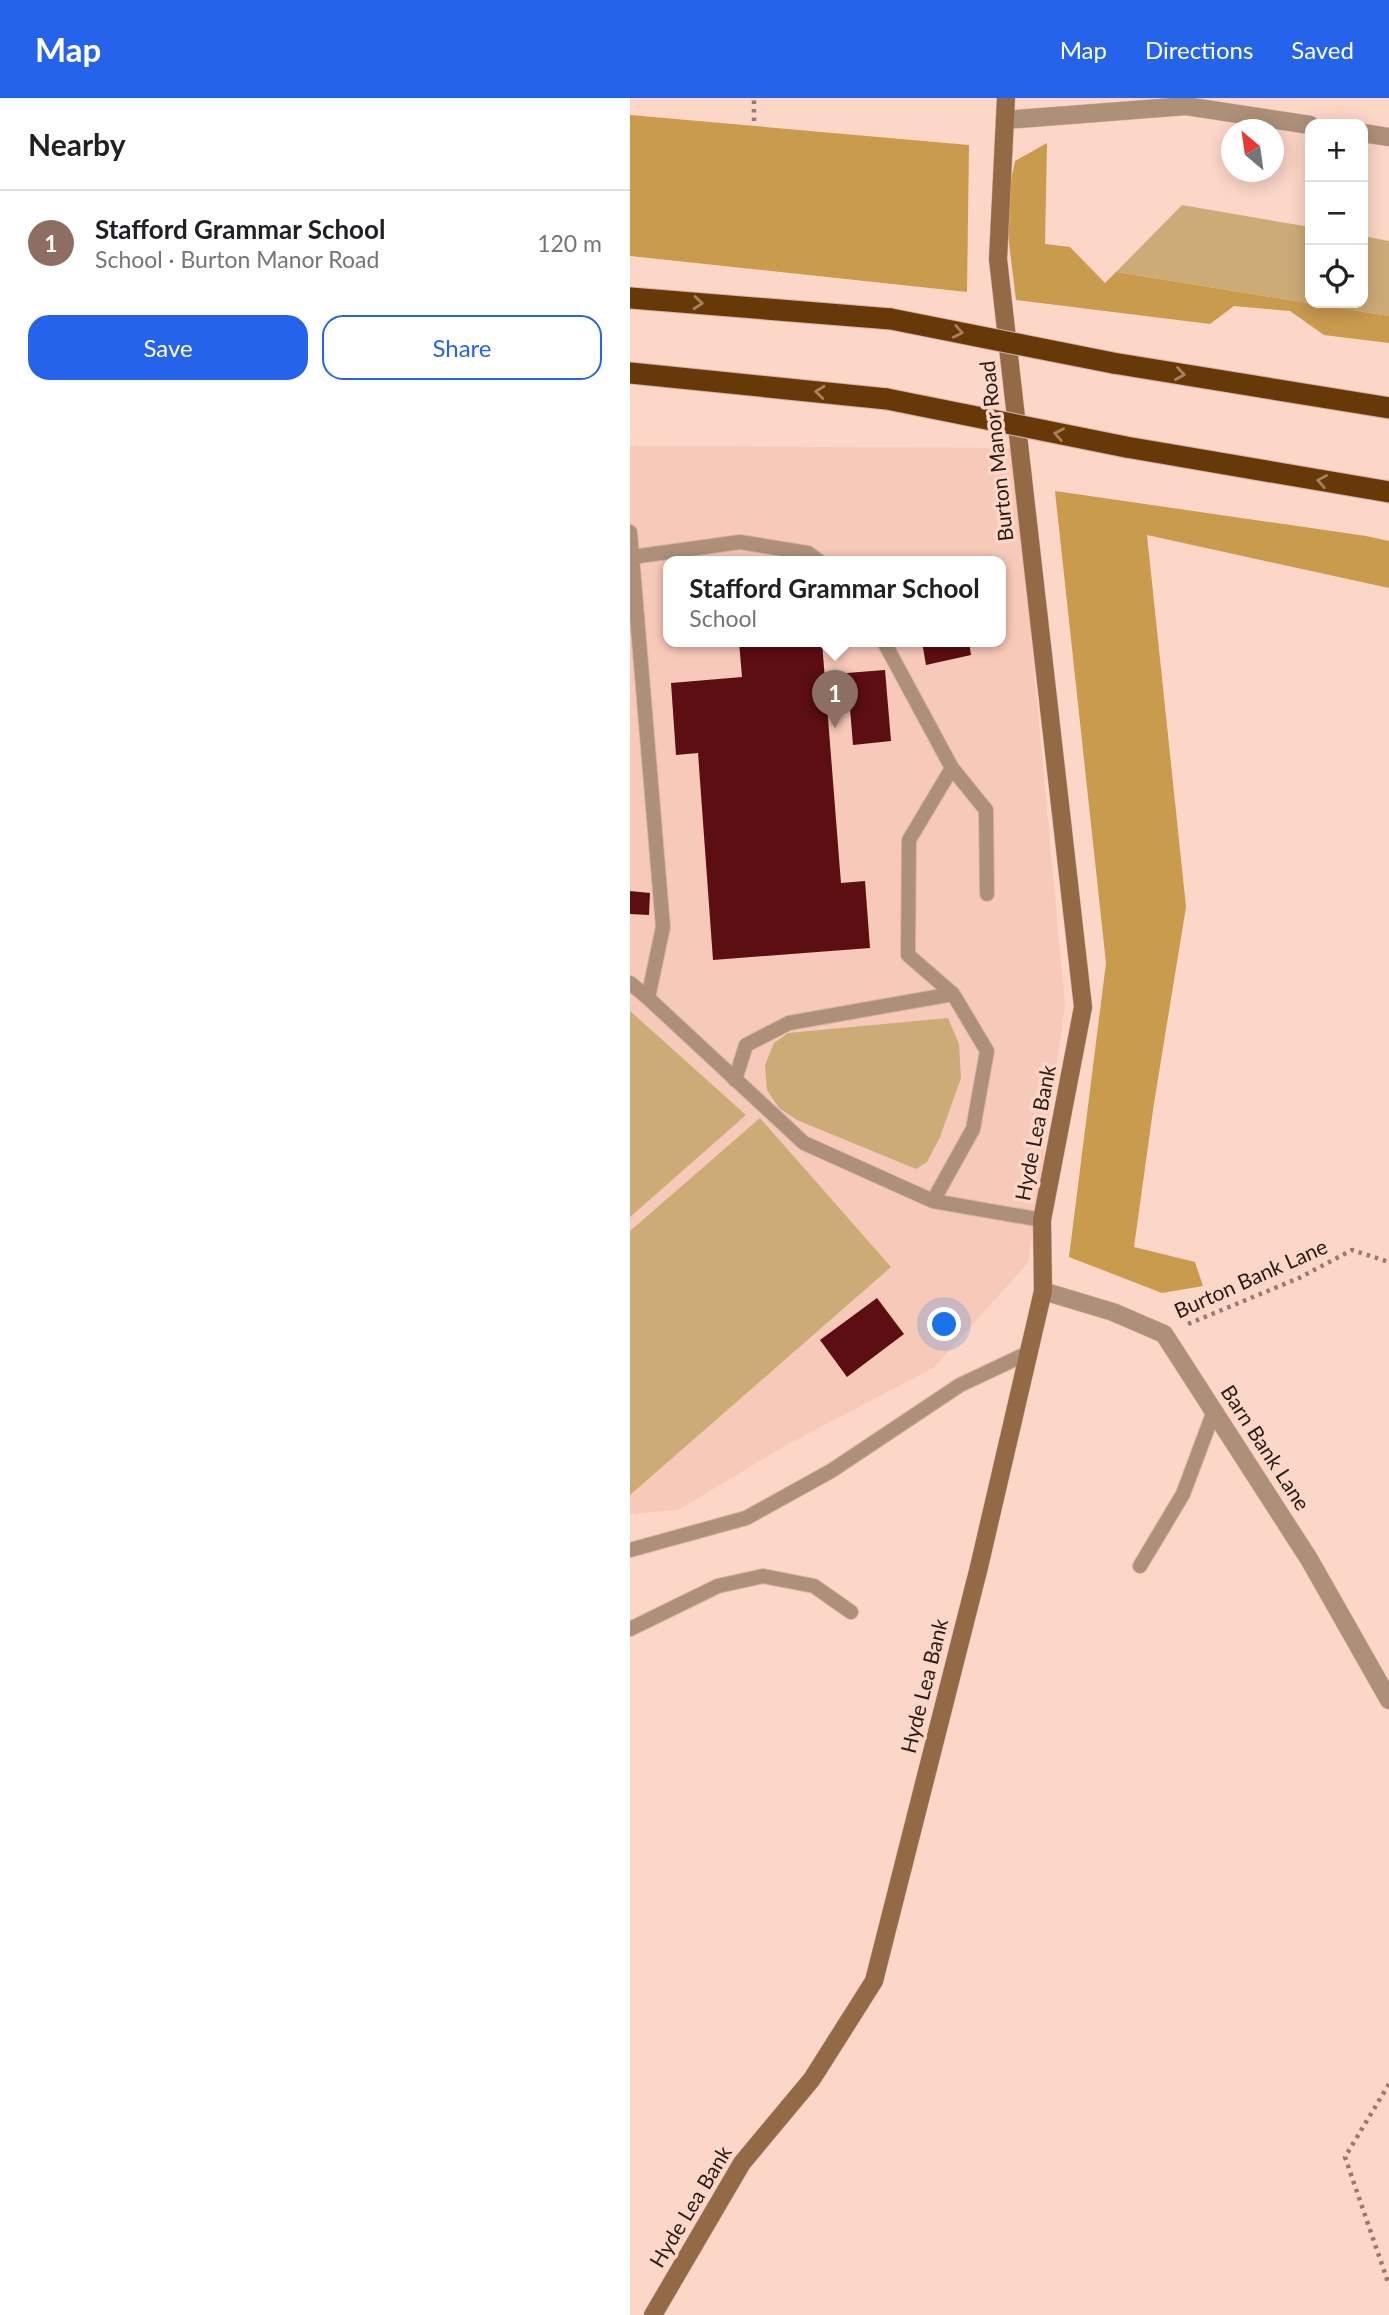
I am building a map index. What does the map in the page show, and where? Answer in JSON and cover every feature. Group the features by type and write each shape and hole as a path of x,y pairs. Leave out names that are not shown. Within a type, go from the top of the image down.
{"highway":[{"path":"630,298 891,319 1113,363 1389,408"},
{"path":"630,373 887,400 1126,447 1389,492"}],"street":[{"name":"Burton Manor Road","path":"1006,98 998,259 1083,1007"},
{"path":"1004,120 1186,106 1305,124"},
{"path":"1368,134 1389,137"},
{"name":"Hyde Lea Bank","path":"653,2315 742,2163 813,2079 874,1982 979,1567 1043,1291 1042,1220 1083,1007"},
{"path":"1043,1291 1113,1312 1164,1334"},
{"name":"Barn Bank Lane","path":"1164,1334 1309,1559 1389,1700"}],"lane":[{"path":"630,532 663,927 648,998"},
{"path":"632,557 740,542 808,553 812,556"},
{"path":"887,647 952,768 986,810 987,894"},
{"path":"933,1201 973,1129 987,1051 953,995 908,955 909,840 952,768"},
{"path":"630,983 804,1143 933,1201 1042,1220"},
{"path":"735,1080 746,1045 789,1023 953,995"},
{"path":"630,1550 746,1518 831,1471 960,1385 1028,1353"},
{"path":"1140,1566 1183,1494 1214,1411"},
{"path":"630,1629 718,1586 763,1576 814,1586 851,1612"}],"path":[{"path":"754,98 754,121"},
{"name":"Burton Bank Lane","path":"1164,1334 1299,1278 1352,1251 1389,1262"},
{"path":"1389,2084 1345,2157 1389,2285"}],"shaded area":[{"path":"630,115 969,145 967,292 630,256"},
{"path":"1047,143 1045,244 1070,247 1105,283 1116,272 1305,302 1305,308 1339,308 1389,316 1389,343 1324,335 1290,311 1234,306 1210,324 1016,300 1005,210 1015,161"},
{"path":"1182,205 1305,226 1305,302 1116,272"},
{"path":"1368,237 1389,241 1389,316 1339,308 1368,308"},
{"path":"630,446 1014,448 1065,1007 1028,1263 933,1368 788,1444 678,1510 630,1514"},
{"path":"1055,491 1389,541 1389,588 1147,535 1186,907 1134,1247 1195,1262 1203,1286 1162,1293 1069,1257 1106,963"},
{"path":"630,1011 746,1115 630,1217"},
{"path":"948,1018 959,1044 961,1078 940,1137 927,1162 916,1169 797,1120 779,1108 767,1090 765,1065 774,1043 788,1033"},
{"path":"760,1118 891,1267 630,1495 630,1231"}],"building":[{"path":"739,647 822,647 841,883 865,881 870,948 713,960 698,753 676,755 671,683 742,677"},
{"path":"923,647 970,647 971,655 926,665"},
{"path":"885,670 891,741 853,745 847,673"},
{"path":"630,891 650,893 649,915 630,914"},
{"path":"877,1298 904,1334 847,1377 820,1340"}],"place":[{"name":"Stafford Grammar School","path":"835,728"}]}
